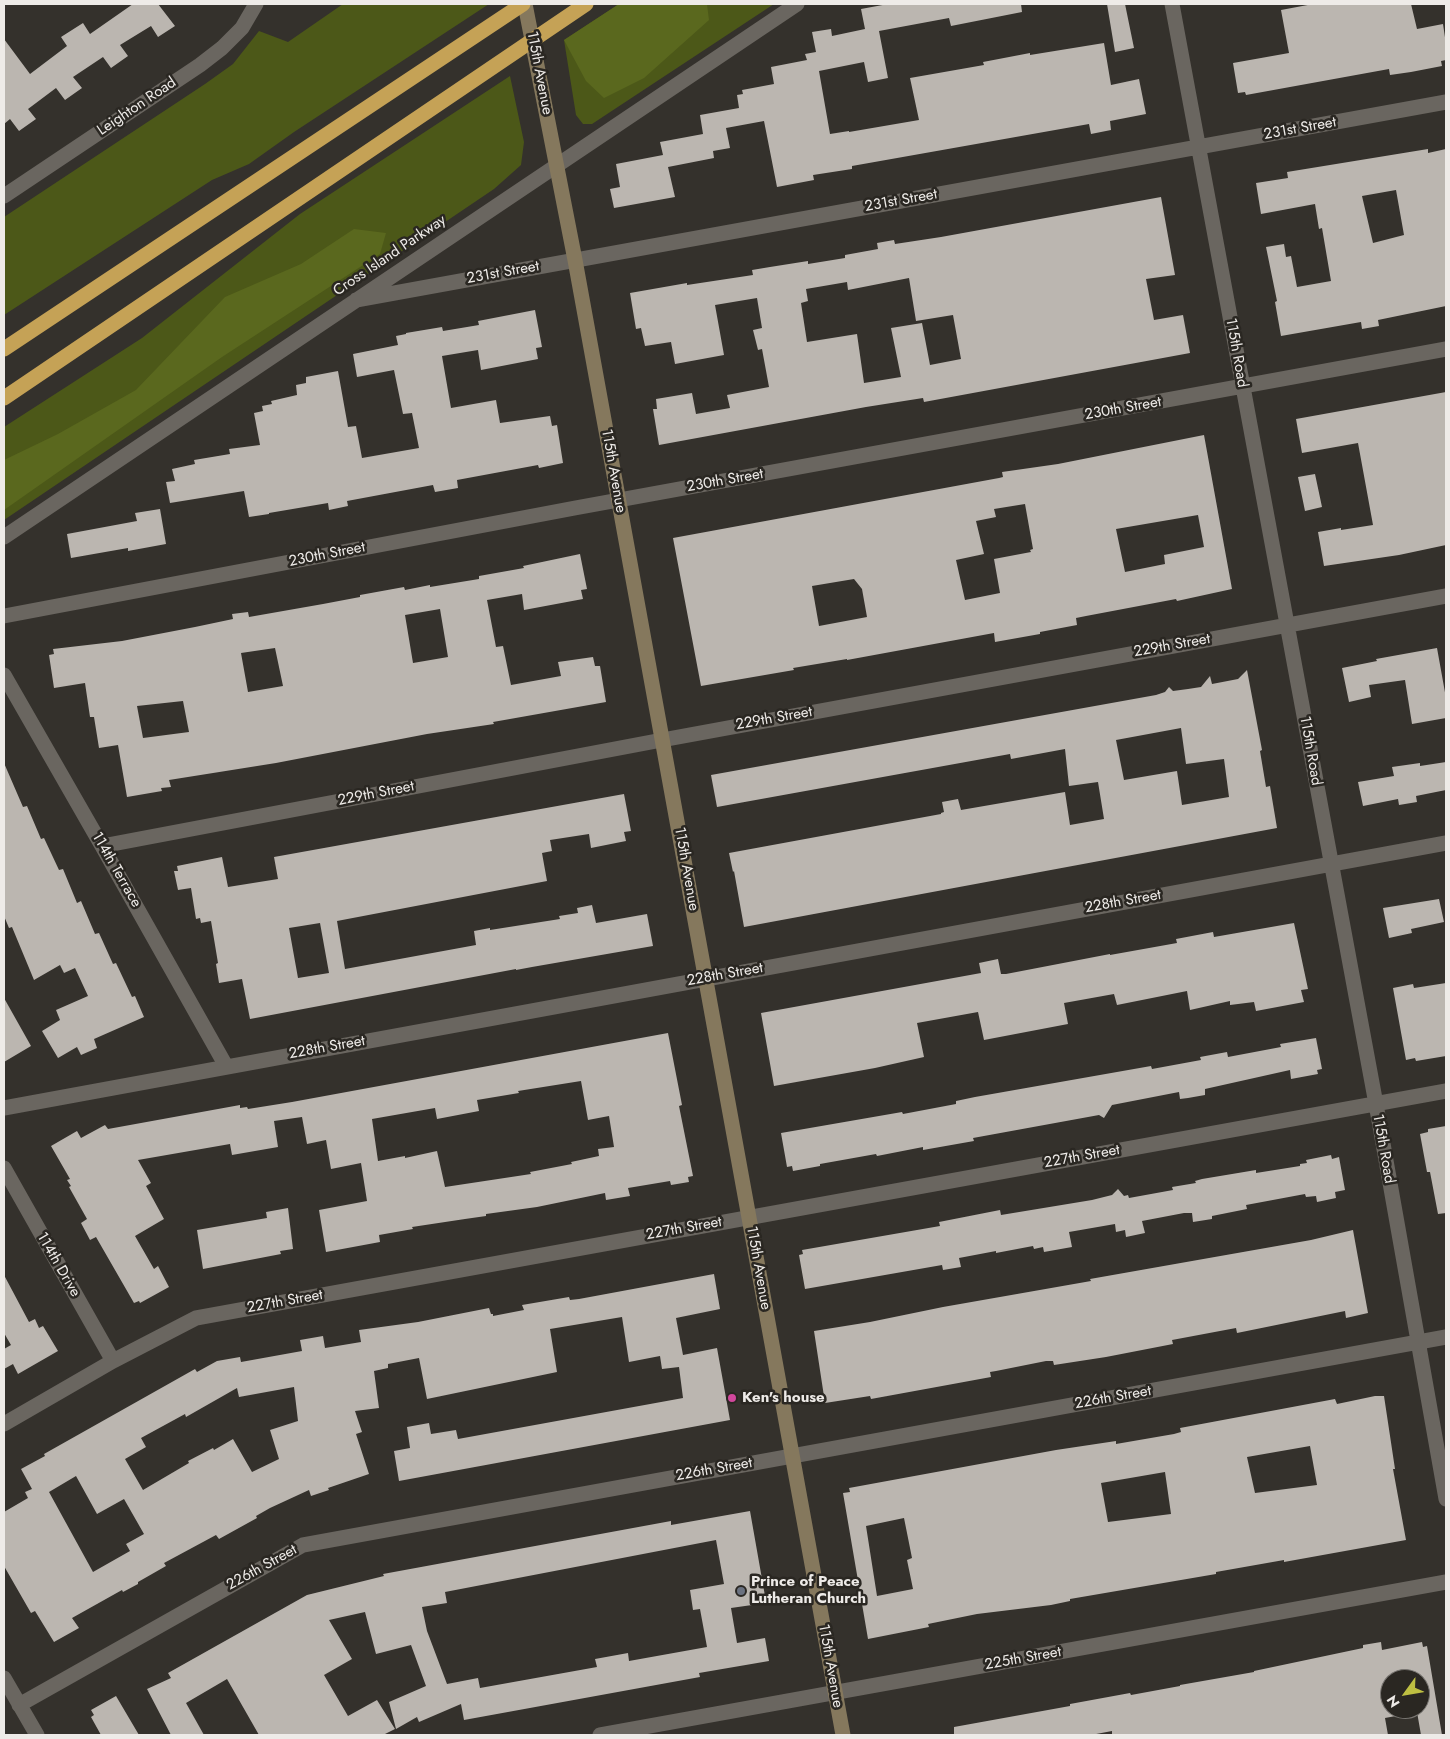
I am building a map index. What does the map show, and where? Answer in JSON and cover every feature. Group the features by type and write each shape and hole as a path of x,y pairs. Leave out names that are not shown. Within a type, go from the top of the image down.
{"highway":[{"path":"4,349 524,4"},
{"path":"4,398 586,4"}],"main road":[{"name":"115th Avenue","path":"524,4 575,260 750,1217 842,1735"}],"street":[{"name":"Leighton Road","path":"4,196 200,65 222,48 242,28 256,4"},
{"name":"Cross Island Parkway","path":"4,537 797,4"},
{"name":"115th Road","path":"1172,4 1376,1104 1446,1499"},
{"name":"231st Street","path":"356,300 1446,102"},
{"name":"230th Street","path":"4,616 618,500 1446,349"},
{"name":"229th Street","path":"102,846 662,740 1446,596"},
{"name":"114th Terrace","path":"4,675 226,1066"},
{"name":"228th Street","path":"4,1108 1446,843"},
{"name":"227th Street","path":"4,1424 113,1361 196,1318 1446,1091"},
{"name":"114th Drive","path":"4,1168 113,1361"},
{"name":"226th Street","path":"19,1705 303,1545 1446,1337"},
{"name":"225th Street","path":"600,1735 1446,1582"},
{"path":"4,1678 37,1735"}],"green space":[{"path":"343,4 489,4 294,132 249,164 212,180 4,315 4,217 233,64 259,31 288,42"},
{"path":"619,4 774,4 592,124 583,124 576,115 564,40"},
{"path":"619,4 707,4 709,20 644,78 604,98 586,81 564,40"},
{"path":"510,76 524,142 521,165 494,189 4,520 4,427 142,338 300,214"},
{"path":"354,229 386,233 380,254 222,357 4,510 4,460 58,434 136,390 225,297 301,264"}],"building":[{"path":"133,4 158,4 175,26 158,37 151,26 120,45 128,56 111,68 103,57 73,77 82,88 65,100 56,88 28,109 36,119 19,131 10,119 4,124 4,39 30,74 67,46 61,37 83,23 90,34"},
{"path":"888,4 1021,4 1022,12 951,26 949,18 879,31 888,78 868,82 864,62 819,71 830,134 919,120 910,78 984,65 983,62 1030,53 1030,55 1104,43 1111,85 1139,79 1146,114 1110,121 1111,130 1091,134 1089,124 852,166 852,169 813,175 814,180 777,187 764,121 726,128 730,148 713,151 714,158 668,167 675,197 614,208 610,189 620,187 616,164 663,155 660,142 703,134 700,115 739,108 737,95 743,94 742,90 774,84 771,67 807,60 805,54 816,52 812,32 831,29 832,36 865,29 861,9"},
{"path":"1107,4 1125,4 1134,48 1115,52"},
{"path":"1313,4 1411,4 1417,29 1443,24 1446,60 1441,61 1442,66 1411,72 1390,75 1389,69 1246,95 1245,92 1238,93 1233,63 1289,53 1281,10"},
{"path":"1428,149 1428,153 1446,149 1446,306 1378,320 1379,326 1362,329 1361,322 1281,336 1275,302 1277,301 1266,247 1284,244 1286,257 1291,256 1297,287 1331,281 1322,228 1319,229 1315,204 1261,214 1256,183 1288,178 1287,172","holes":["1396,190 1404,235 1373,243 1362,196"]},
{"path":"1161,197 1175,275 1146,279 1154,320 1183,315 1190,353 924,402 923,398 866,407 659,445 653,409 657,409 656,399 692,393 696,414 730,408 727,395 769,387 762,349 758,350 753,330 762,328 757,298 715,305 724,355 675,364 671,342 645,346 641,328 636,329 630,293 687,283 687,285 753,275 752,270 770,267 808,261 808,264 845,258 845,255 878,249 877,243 894,240 895,244","holes":["909,278 916,321 953,315 961,359 930,365 922,323 891,328 901,377 864,383 857,334 807,342 801,303 808,301 806,289 847,282 848,290"]},
{"path":"535,310 542,347 536,348 538,359 481,370 478,350 442,356 451,408 496,400 500,423 550,416 552,426 557,425 563,463 539,468 538,465 457,480 458,488 435,492 433,485 347,501 348,506 329,510 328,503 249,517 244,491 170,503 166,482 175,481 172,469 195,464 194,460 230,454 229,449 260,445 254,413 263,411 262,406 272,404 271,401 297,395 296,385 306,383 306,377 338,371 348,427 356,426 362,458 419,448 412,413 403,414 394,370 357,377 353,354 398,345 396,336 406,333 442,327 443,331 479,325 478,321"},
{"path":"1446,392 1446,545 1399,555 1324,566 1318,532 1373,525 1358,443 1302,453 1296,419"},
{"path":"1204,435 1232,589 1177,601 1176,599 1076,618 1077,625 1040,632 1040,634 995,642 994,633 701,686 673,538 999,478 1003,477 1002,472 1058,464","holes":["1025,504 1033,549 1030,550 1031,552 994,559 1000,593 965,600 956,560 984,554 976,521 996,517 994,509","1198,515 1204,547 1164,555 1165,564 1125,572 1116,529","854,579 862,589 867,617 819,626 812,586"]},
{"path":"1315,474 1322,507 1305,511 1298,477"},
{"path":"160,509 166,544 128,551 128,548 71,558 67,534 137,521 135,513"},
{"path":"580,554 587,589 581,590 583,599 524,610 522,594 487,600 496,647 503,646 511,685 561,676 558,662 593,657 595,666 600,666 606,702 276,763 169,780 171,787 161,788 162,791 127,797 118,745 99,748 94,717 90,717 85,683 54,688 49,655 54,654 53,649 122,641 195,627 233,619 232,614 248,612 249,617 404,587 405,590 479,579 479,576 524,568 523,566","holes":["440,609 448,657 413,663 405,615","275,648 283,686 248,692 241,653","183,701 189,732 143,738 137,706"]},
{"path":"1437,648 1446,698 1446,718 1412,724 1405,680 1369,685 1371,697 1349,702 1342,668 1377,661 1376,659"},
{"path":"1247,670 1262,750 1260,751 1266,787 1270,786 1277,828 744,927 729,853 941,814 944,812 942,802 958,799 961,810 1065,792 1070,825 1104,819 1098,782 1069,786 1065,749 1011,759 1010,754 717,807 711,775 1156,695 1165,692 1169,687 1173,691 1201,687 1210,676 1212,684 1238,679","holes":["1181,728 1186,764 1224,759 1229,797 1182,805 1177,771 1124,780 1116,740"]},
{"path":"1446,762 1446,790 1416,796 1417,802 1399,805 1398,799 1363,806 1358,782 1394,776 1392,767 1420,763 1420,766"},
{"path":"4,763 23,807 27,806 41,839 44,838 59,870 63,869 77,903 81,901 95,934 99,933 113,964 116,963 132,997 135,996 144,1017 94,1039 97,1048 81,1055 77,1047 58,1058 42,1031 60,1020 56,1010 88,996 75,968 64,973 60,965 34,980 12,927 9,928 4,916"},
{"path":"624,794 631,831 624,832 626,841 591,848 589,834 550,840 552,851 542,853 547,881 337,921 345,969 476,945 474,931 560,919 559,916 578,913 577,908 592,905 596,923 647,914 653,946 516,969 250,1019 242,979 219,983 216,964 218,963 211,921 201,923 200,918 196,919 191,888 178,890 174,871 178,871 177,866 222,857 228,887 278,879 274,857","holes":["320,923 329,973 298,978 289,928"]},
{"path":"1439,899 1444,922 1411,929 1412,933 1389,938 1383,908"},
{"path":"1294,923 1308,989 1301,990 1304,1002 1256,1011 1254,1002 1230,1005 1230,1001 1190,1010 1187,991 1117,1005 1114,994 1064,1003 1068,1024 984,1040 978,1012 917,1023 924,1057 774,1086 761,1013 981,973 979,963 998,959 1001,974 1006,974 1177,943 1176,939 1213,932 1214,937"},
{"path":"1446,983 1446,1056 1416,1061 1415,1058 1406,1060 1393,988 1413,984 1414,988"},
{"path":"4,998 31,1046 4,1062"},
{"path":"668,1033 682,1105 679,1106 693,1176 688,1177 689,1182 671,1185 670,1181 628,1188 630,1196 606,1200 605,1193 537,1207 486,1214 486,1216 412,1227 413,1229 379,1235 380,1242 326,1252 319,1210 367,1201 361,1163 331,1169 326,1140 307,1144 302,1117 274,1121 278,1147 232,1155 230,1144 138,1160 151,1183 146,1186 164,1219 135,1236 154,1269 158,1266 169,1287 140,1303 139,1301 134,1303 96,1237 90,1240 81,1223 87,1219 69,1187 71,1186 67,1180 70,1179 51,1146 77,1131 81,1138 105,1125 108,1129 240,1105 240,1108 247,1107 248,1109","holes":["581,1081 588,1120 609,1116 614,1147 598,1149 599,1156 571,1162 572,1164 530,1172 531,1174 445,1187 437,1151 405,1158 405,1156 378,1161 372,1119 435,1108 437,1119 479,1111 477,1100"]},
{"path":"1316,1038 1322,1069 1317,1070 1318,1074 1291,1079 1290,1070 1205,1089 1205,1095 1180,1099 1179,1092 1112,1105 1104,1118 1099,1115 973,1138 974,1141 923,1150 923,1147 877,1156 876,1154 793,1171 792,1166 787,1167 781,1133 902,1112 903,1114 956,1104 956,1101 975,1097 1151,1066 1152,1069 1201,1060 1200,1057 1227,1052 1228,1057 1281,1047 1280,1044"},
{"path":"1446,1126 1446,1213 1438,1214 1430,1172 1427,1172 1420,1134 1428,1132 1428,1129"},
{"path":"1331,1155 1332,1159 1339,1157 1345,1190 1335,1192 1336,1198 1317,1202 1316,1196 1306,1197 1305,1194 1246,1205 1247,1209 1212,1216 1212,1219 1193,1222 1192,1213 1184,1213 1142,1221 1145,1233 1126,1237 1125,1230 1116,1232 1115,1224 1069,1232 1072,1247 1044,1252 1043,1247 1034,1249 1033,1246 996,1253 996,1251 959,1258 961,1267 943,1270 942,1265 805,1289 799,1255 803,1254 802,1250 940,1226 939,1222 1000,1210 1001,1215 1092,1200 1112,1195 1118,1189 1124,1196 1128,1195 1129,1198 1173,1190 1172,1187 1196,1183 1195,1181 1202,1179 1256,1170 1256,1173 1300,1166 1300,1164 1307,1163 1306,1160"},
{"path":"288,1208 293,1249 280,1251 281,1254 203,1269 197,1230 267,1218 266,1212"},
{"path":"1353,1230 1368,1313 1346,1318 1345,1311 1237,1333 1236,1328 1172,1340 1173,1344 1106,1357 1054,1365 1053,1361 1046,1361 990,1372 991,1377 871,1399 870,1396 825,1403 814,1331 1311,1240"},
{"path":"714,1274 720,1309 676,1318 683,1355 717,1348 730,1420 399,1481 394,1451 410,1448 407,1427 429,1423 431,1434 456,1430 458,1439 683,1398 679,1367 662,1369 660,1356 629,1362 622,1317 550,1329 557,1372 427,1399 419,1358 388,1364 388,1368 374,1371 379,1408 355,1411 362,1432 356,1434 369,1474 311,1496 309,1490 270,1508 256,1516 257,1518 219,1539 216,1535 164,1563 166,1566 138,1582 138,1584 123,1592 122,1590 72,1618 79,1628 54,1642 35,1611 31,1613 4,1566 4,1512 28,1498 25,1492 32,1489 21,1469 45,1456 44,1454 195,1369 197,1372 217,1361 240,1357 241,1362 302,1351 300,1340 323,1336 325,1348 361,1342 359,1330 418,1322 489,1308 493,1316 524,1310 522,1305 569,1297 570,1300","holes":["294,1387 298,1421 270,1430 279,1459 252,1472 233,1439 214,1450 213,1448 188,1461 189,1463 143,1490 125,1459 146,1447 141,1438 185,1414 186,1417 237,1388 239,1397","76,1476 97,1514 124,1499 144,1534 126,1544 130,1551 93,1572 49,1492"]},
{"path":"4,1275 29,1322 35,1319 39,1328 43,1326 58,1351 18,1374 13,1364 4,1369 4,1349 11,1345 4,1333"},
{"path":"1375,1396 1384,1396 1395,1469 1393,1469 1406,1540 1216,1572 1216,1574 1070,1599 1070,1601 1051,1605 977,1614 928,1624 929,1627 868,1639 843,1493 850,1492 849,1488 1056,1450 1116,1441 1116,1444 1174,1434 1181,1432 1180,1428 1335,1399 1337,1404","holes":["1310,1446 1317,1485 1255,1493 1247,1457","1165,1472 1171,1514 1108,1522 1101,1483","904,1518 912,1558 907,1560 913,1589 877,1596 866,1526"]},
{"path":"750,1511 765,1596 758,1597 759,1604 731,1608 737,1643 765,1638 769,1661 699,1673 700,1677 464,1720 461,1704 419,1722 417,1717 396,1729 389,1702 426,1686 411,1645 376,1654 365,1612 329,1620 352,1659 324,1675 348,1716 377,1700 395,1729 383,1735 259,1735 227,1679 186,1703 204,1735 171,1735 147,1689 171,1678 168,1673 307,1595 384,1576 383,1574 671,1521 671,1525","holes":["716,1540 724,1584 690,1590 693,1610 700,1609 707,1647 629,1661 628,1653 595,1659 597,1667 480,1688 478,1678 447,1684 427,1631 422,1607 447,1603 445,1592"]},
{"path":"1381,1642 1382,1650 1422,1642 1423,1647 1427,1646 1442,1735 1421,1735 1418,1719 1430,1719 1430,1669 1380,1669 1380,1719 1385,1719 1388,1735 1112,1735 1112,1731 1091,1735 954,1735 954,1727 1130,1693 1131,1695 1254,1672 1363,1648 1363,1645"},
{"path":"116,1696 139,1735 101,1735 91,1717 94,1715 91,1710"}],"place":[{"name":"Ken's house","path":"732,1398"},
{"name":"Prince of Peace Lutheran Church","path":"741,1591"}]}
